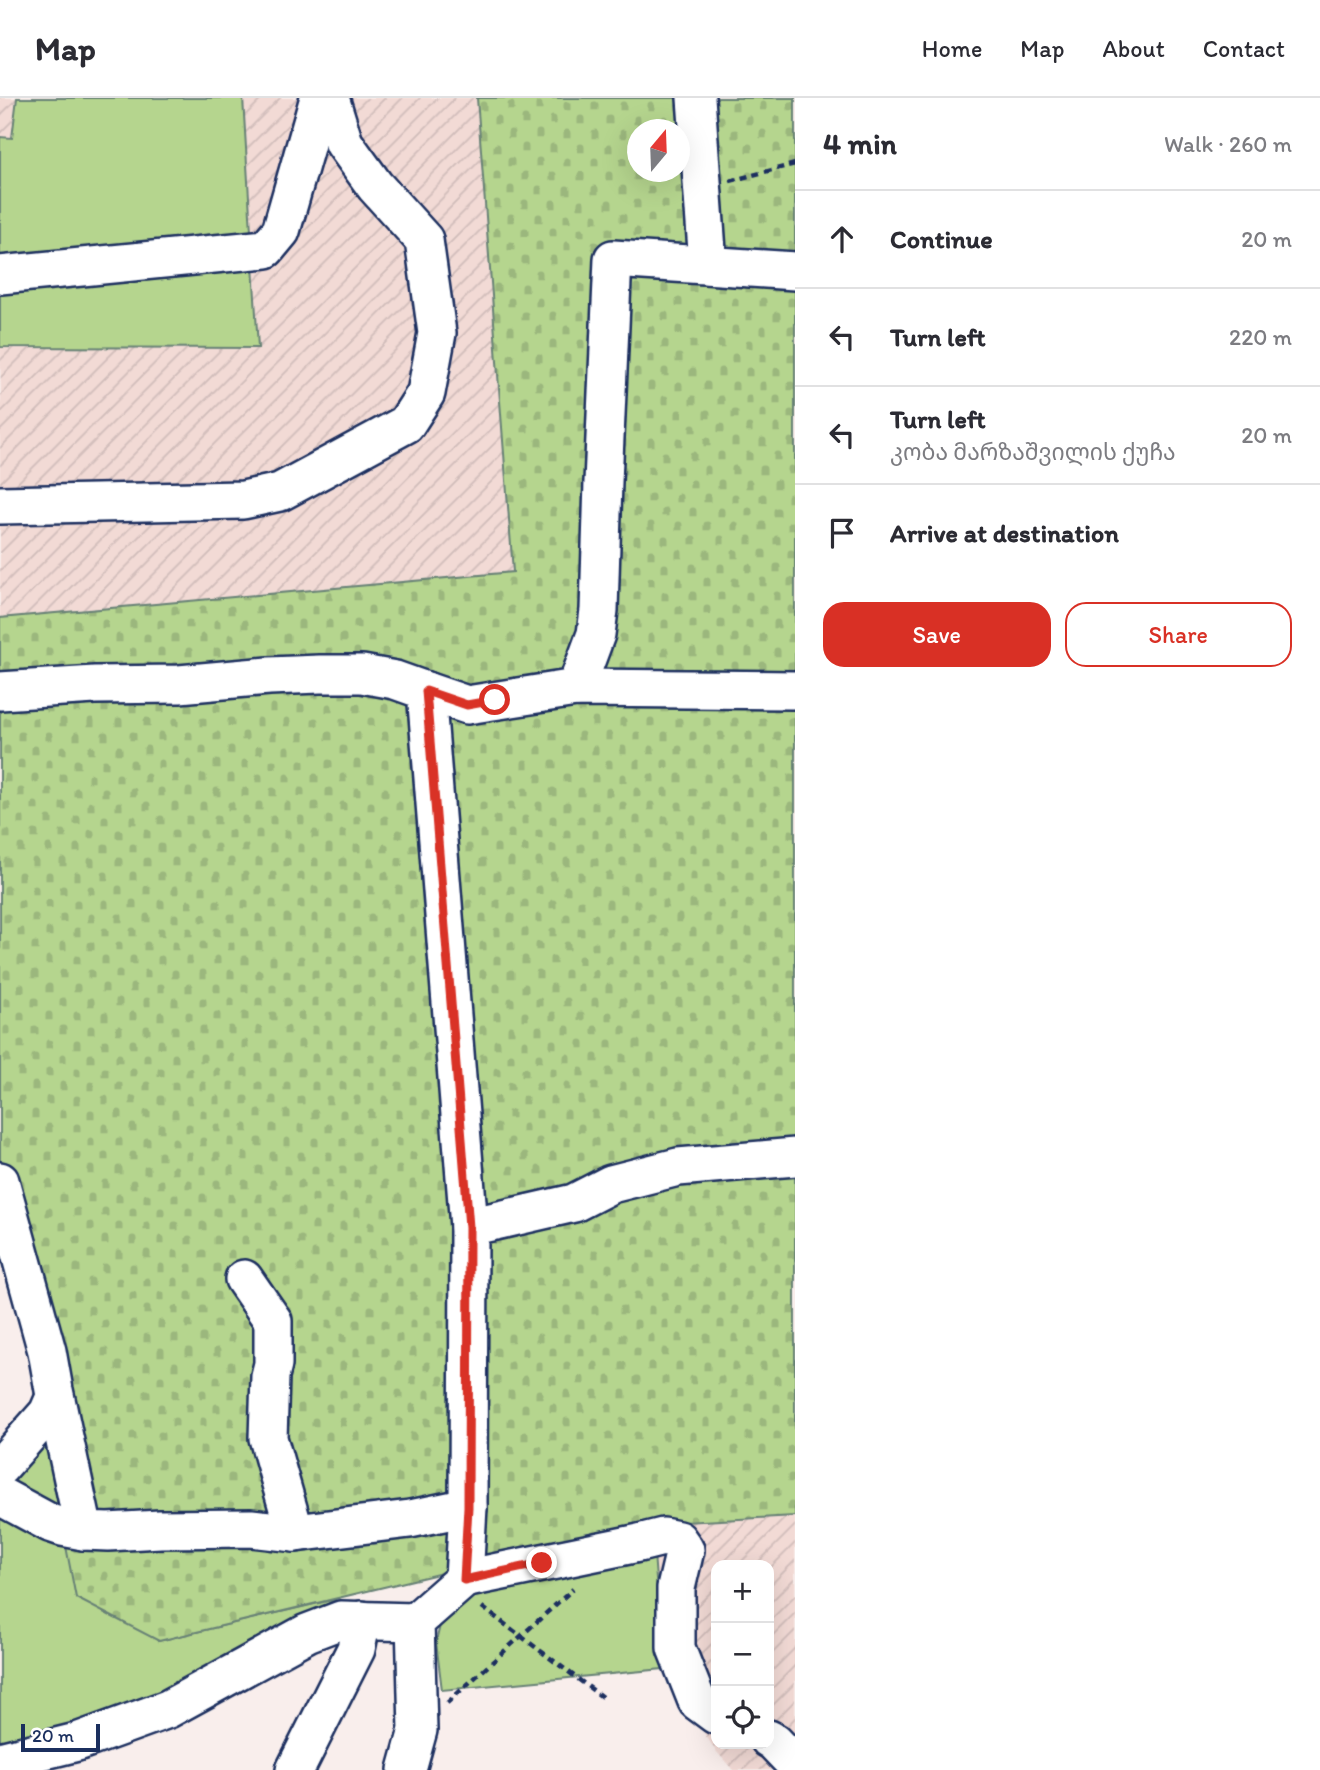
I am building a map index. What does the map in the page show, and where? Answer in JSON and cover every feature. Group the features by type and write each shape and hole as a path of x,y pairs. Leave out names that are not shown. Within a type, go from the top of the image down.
{"street":[{"path":"0,275 267,249 281,231 285,220 319,98"},
{"path":"0,505 243,500 280,492 406,424 426,393 437,332 424,240 375,186 344,143 330,98"},
{"path":"696,98 708,265"},
{"path":"576,688 596,634 600,610 613,259 795,271"},
{"path":"0,691 95,685 179,684 331,674 362,674 395,680 467,705 576,688 795,690"},
{"path":"426,691 469,1227 468,1507 460,1583"},
{"path":"469,1227 574,1203 611,1184 678,1167 795,1157"},
{"path":"0,1181 47,1351 84,1531"},
{"path":"244,1279 273,1321 268,1438 295,1533"},
{"path":"0,1467 48,1412 55,1397"},
{"path":"0,1496 62,1527 108,1532 251,1528 295,1533 410,1519 468,1507"},
{"path":"0,1761 77,1742 168,1709 307,1633 341,1620 415,1622 460,1583 663,1537 678,1540 684,1550 676,1588 676,1648 697,1701 711,1711"},
{"path":"295,1770 356,1649 362,1620"},
{"path":"407,1770 418,1730 415,1622"},
{"path":"774,1742 795,1764"}],"path":[{"path":"702,188 795,164"},
{"path":"460,1583 521,1636 602,1697"},
{"path":"418,1730 580,1583"}],"shaded area":[{"path":"0,98 17,98 12,139 0,137"},
{"path":"243,98 477,98 513,572 0,618 0,347 257,348"},
{"path":"795,1516 795,1770 733,1770 714,1749 774,1749 774,1560 711,1560 711,1744 663,1669 646,1524"}],"green space":[{"path":"17,98 243,98 258,348 0,347 0,137 12,138"},
{"path":"477,98 795,98 795,1516 646,1524 159,1641 76,1598 25,1334 0,1244 0,618 513,572"},
{"path":"45,1435 158,1641 336,1599 169,1696 0,1748 0,1441"},
{"path":"654,1554 663,1669 442,1690 436,1642 441,1621 468,1592"}],"route":[{"path":"495,700 467,705 426,691 469,1227 468,1507 464,1580 542,1563"}]}
